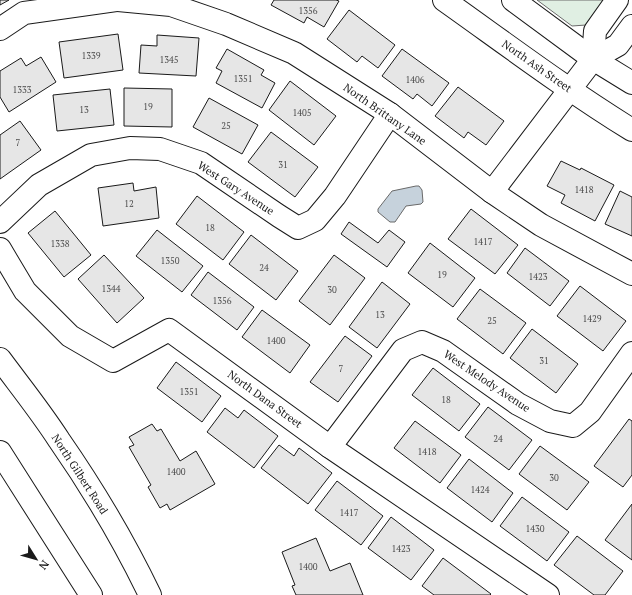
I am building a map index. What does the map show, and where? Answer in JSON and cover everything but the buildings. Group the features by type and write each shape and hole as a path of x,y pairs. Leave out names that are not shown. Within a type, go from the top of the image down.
{"street":[{"name":"North Brittany Lane","path":"0,29 24,13 117,0 171,5 226,24 294,54 390,114 492,192 541,225 632,274"},
{"name":"North Ash Street","path":"444,0 569,89 632,130"},
{"path":"513,0 593,59 632,83"},
{"path":"593,59 595,31 617,0"},
{"path":"492,192 593,59 618,44 632,26"},
{"name":"West Gary Avenue","path":"0,222 39,185 91,155 130,148 160,149 201,163 298,228 315,220 335,196 390,114"},
{"name":"North Dana Street","path":"0,249 25,291 70,336 113,361 169,330 330,447 548,595"},
{"name":"West Melody Avenue","path":"330,447 403,350 422,342 443,351 518,404 550,421 574,426 590,412 632,353"},
{"name":"North Gilbert Road","path":"0,359 59,439 101,505 150,595"},
{"path":"0,452 91,595"}],"green space":[{"path":"537,0 608,0 586,25 572,26"}],"shaded area":[{"path":"419,186 422,190 423,202 421,204 406,206 395,222 390,222 378,212 378,209 392,191"}]}
